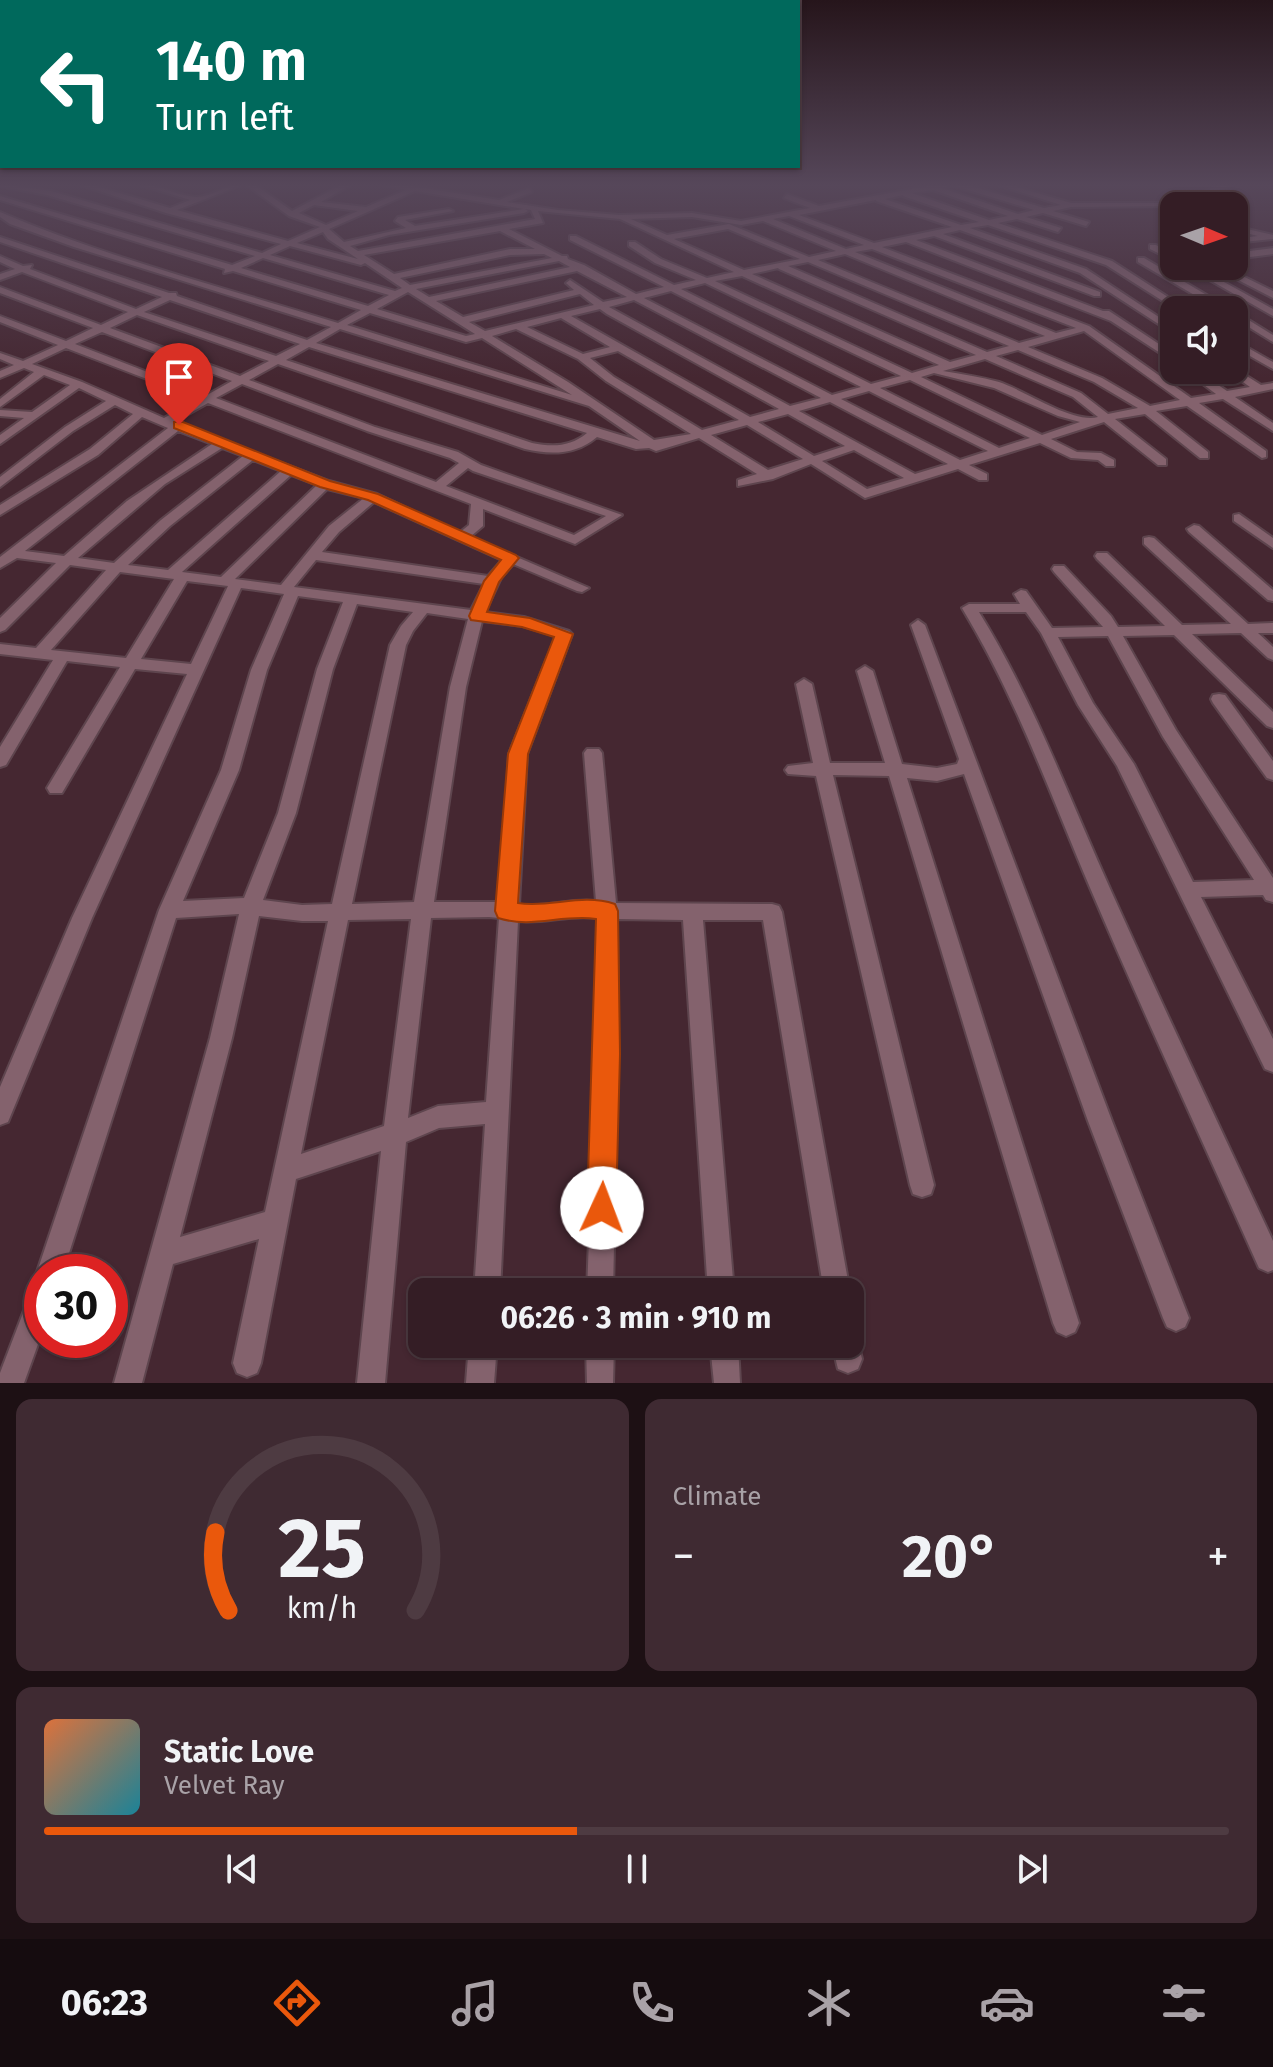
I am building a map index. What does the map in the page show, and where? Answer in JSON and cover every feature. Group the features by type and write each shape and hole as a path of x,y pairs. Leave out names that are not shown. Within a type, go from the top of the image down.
{"street":[{"path":"27,249 307,343 623,444 656,447 1086,328"},
{"path":"0,277 74,249"},
{"path":"93,249 588,403"},
{"path":"164,249 465,339 560,314 866,249"},
{"path":"238,249 395,294"},
{"path":"0,375 99,326 279,249"},
{"path":"313,249 375,265"},
{"path":"349,249 656,447"},
{"path":"357,254 387,249"},
{"path":"543,249 568,257 660,313 682,319 983,477"},
{"path":"593,249 998,452"},
{"path":"585,253 610,249"},
{"path":"639,249 658,261 709,281 1080,457 1101,457 1110,463"},
{"path":"687,249 951,367"},
{"path":"783,249 1098,380 1145,408 1204,455"},
{"path":"834,249 1056,337"},
{"path":"885,249 1086,328 1262,454"},
{"path":"931,249 1112,318"},
{"path":"977,249 1093,290 1097,294 1088,298 1112,318 1159,348"},
{"path":"1020,249 1083,271 1160,322"},
{"path":"1068,249 1109,263 1161,296"},
{"path":"394,277 510,252 548,251"},
{"path":"1248,254 1273,251"},
{"path":"5,557 204,400 395,294 408,288 568,257"},
{"path":"0,259 21,270 302,371 343,401 467,463 616,513 575,540 204,400 0,319"},
{"path":"1141,260 1203,296"},
{"path":"427,300 581,267"},
{"path":"782,267 1077,395 1109,417 1162,462"},
{"path":"1214,280 1273,313"},
{"path":"1243,280 1273,295"},
{"path":"570,283 675,354 786,409 915,479"},
{"path":"0,290 239,380 343,401 540,449 569,448 593,434"},
{"path":"460,321 582,291"},
{"path":"560,314 650,360 865,494 1109,417 1273,386"},
{"path":"1248,321 1268,332 1273,339"},
{"path":"213,338 249,322"},
{"path":"517,326 582,357 610,379 769,476"},
{"path":"1248,335 1268,332"},
{"path":"582,357 621,347"},
{"path":"302,371 324,348"},
{"path":"1121,354 1159,348"},
{"path":"1248,351 1273,366"},
{"path":"0,356 78,384 141,413 325,484 373,497 461,538 582,588"},
{"path":"0,404 41,372"},
{"path":"935,372 997,385 1062,414 1092,423"},
{"path":"1248,381 1273,397"},
{"path":"0,440 78,384"},
{"path":"1209,384 1273,428"},
{"path":"0,483 58,436 116,400"},
{"path":"0,413 32,415"},
{"path":"0,511 94,452 141,413"},
{"path":"0,627 64,563 139,496 223,443"},
{"path":"742,483 856,446"},
{"path":"39,655 83,600 114,570 168,521 252,455"},
{"path":"436,488 467,463"},
{"path":"56,788 176,576 289,470"},
{"path":"0,1114 82,918 195,670 230,583 325,484"},
{"path":"56,1254 169,910 230,770 259,670 288,591 334,529 373,497"},
{"path":"461,538 476,526 477,504"},
{"path":"1239,518 1273,544"},
{"path":"1194,529 1273,597"},
{"path":"1149,541 1273,655"},
{"path":"312,555 492,581"},
{"path":"1102,556 1273,722"},
{"path":"5,557 524,622 564,634 518,754 506,911 488,1278"},
{"path":"371,1383 392,1134 422,909 466,651 492,581 511,558"},
{"path":"1059,569 1106,619 1169,733 1272,889"},
{"path":"128,1383 221,1038 251,906 287,813 325,669 351,600"},
{"path":"1268,1259 1131,959 1030,722 1000,658 969,608 1026,601 1048,633 1086,705 1125,764 1273,1062"},
{"path":"247,1363 274,1222 398,645 406,629 423,609"},
{"path":"918,625 1176,1318"},
{"path":"1048,633 1273,628"},
{"path":"2,652 195,670"},
{"path":"0,761 62,657"},
{"path":"865,671 1023,1192 1066,1323"},
{"path":"804,684 922,1185"},
{"path":"1219,699 1273,774"},
{"path":"593,753 607,911 607,1054 600,1278"},
{"path":"794,770 896,770 938,776 963,768 967,760"},
{"path":"1188,890 1272,889"},
{"path":"169,910 251,906 291,913 422,909 537,915 577,907 607,911 772,912 835,1278"},
{"path":"692,912 720,1278"},
{"path":"285,1171 438,1117 496,1112"},
{"path":"161,1255 274,1222"},
{"path":"10,1383 24,1345"},
{"path":"480,1383 482,1358"},
{"path":"600,1358 600,1381"},
{"path":"725,1358 727,1381"}],"route":[{"path":"179,425 325,484 373,497 446,532 511,558 492,581 477,616 524,622 564,634 518,754 506,911 537,915 577,907 607,911 607,1054 602,1208"}]}
